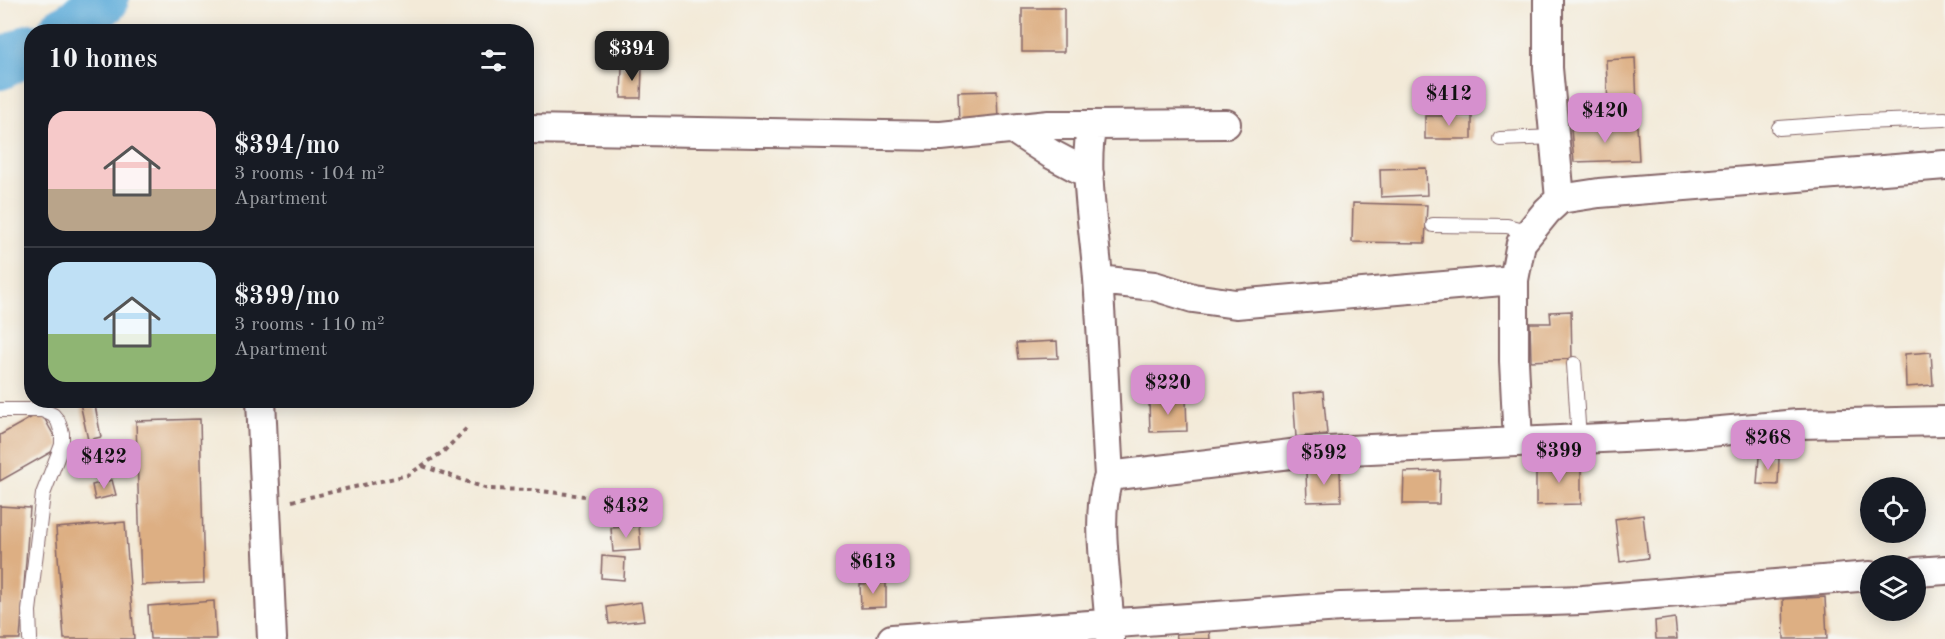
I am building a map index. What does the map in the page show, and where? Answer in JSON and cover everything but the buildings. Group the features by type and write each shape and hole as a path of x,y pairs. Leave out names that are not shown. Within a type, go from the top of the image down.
{"street":[{"path":"1548,0 1548,69 1560,200"},
{"path":"534,129 940,136 1049,125 1226,124"},
{"path":"1092,125 1088,140 1089,174 1098,279 1109,476 1105,486 1102,526 1110,631"},
{"path":"1013,129 1051,154 1089,174"},
{"path":"1518,442 1514,361 1514,280 1521,243 1547,211 1560,200 1599,193 1945,165"},
{"path":"1098,279 1154,286 1193,298 1236,304 1514,280"},
{"path":"261,408 272,639"},
{"path":"1109,476 1306,452 1687,434 1798,424 1945,421"},
{"path":"1926,571 1945,570"},
{"path":"892,639 1110,631 1210,615 1398,604 1583,600 1860,577"}],"lane":[{"path":"1779,128 1945,119"},
{"path":"1500,139 1556,138"},
{"path":"1433,225 1507,226 1530,232"},
{"path":"1574,364 1579,439"},
{"path":"0,410 42,410 53,415 62,433 62,445 43,494 29,611 30,639"}],"path":[{"path":"265,507 408,475 444,451 468,427"},
{"path":"422,466 488,489 531,490 584,496"}],"waterway":[{"path":"75,24 104,0"},
{"path":"0,65 24,52"}]}
